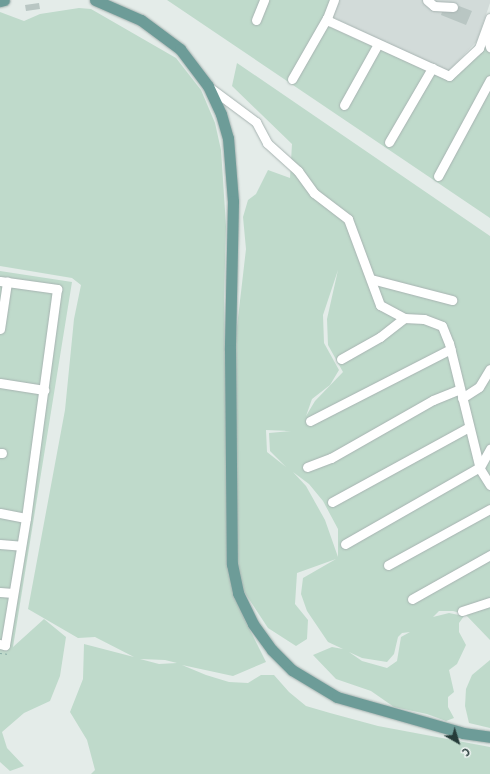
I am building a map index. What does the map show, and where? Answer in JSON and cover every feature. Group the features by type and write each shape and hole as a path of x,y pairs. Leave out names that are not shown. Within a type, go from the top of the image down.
{"main road":[{"path":"0,1 4,0"},
{"path":"95,0 131,14 162,34 184,53 208,86 222,120 231,166 232,549 238,593 253,624 272,650 292,670 312,684 358,705 463,733 490,737"}],"street":[{"path":"256,20 264,0"},
{"path":"292,79 327,18 334,0"},
{"path":"427,0 434,6 453,7"},
{"path":"327,18 378,44 449,76 479,48 490,18"},
{"path":"486,32 490,46"},
{"path":"344,105 378,44"},
{"path":"389,142 432,68"},
{"path":"438,176 490,80"},
{"path":"208,86 256,122 267,143 298,171 314,193 348,219 380,305 404,318 424,319 442,326 451,349 480,467 490,485"},
{"path":"371,279 452,300"},
{"path":"0,329 4,282 57,289 26,518 5,645 0,644"},
{"path":"341,359 380,337 404,318"},
{"path":"310,421 451,349"},
{"path":"307,467 330,458 433,400 461,394 479,387 490,369"},
{"path":"0,383 44,390"},
{"path":"332,502 469,427"},
{"path":"345,544 480,467 490,449"},
{"path":"388,565 490,509"},
{"path":"0,514 26,518"},
{"path":"0,544 21,546"},
{"path":"412,599 490,555"},
{"path":"0,592 13,593"},
{"path":"462,611 490,602"}],"path":[{"path":"0,654 9,654"}],"shaded area":[{"path":"337,0 490,0 490,3 477,41 448,72 330,16"}],"green space":[{"path":"167,0 330,0 323,24 450,81 484,50 490,31 490,218"},
{"path":"79,8 91,9 176,58 201,90 215,123 221,150 226,226 224,301 227,501 244,618 266,662 233,676 182,665 206,675 229,682 248,683 261,675 274,675 289,692 306,706 378,726 490,747 490,774 91,774 95,770 87,740 70,712 83,679 84,644 134,657 95,637 78,638 28,609 65,410 74,319 81,285 72,278 0,266 0,12 24,21 40,14","holes":["140,659 165,660 177,663 159,664"]},
{"path":"237,63 490,236 490,640 465,614 453,611 439,611 433,617 449,613 464,616 459,623 459,632 466,645 457,664 449,670 454,692 448,697 448,707 454,718 446,721 427,714 394,707 371,691 336,679 313,655 332,647 343,649 328,642 307,611 301,594 303,578 336,559 297,573 295,604 308,620 307,639 296,646 268,628 239,584 236,561 235,344 246,249 243,217 248,200 256,194 268,170 290,178 292,144 232,86","holes":["338,270 327,319 328,345 343,372 315,401 306,416 312,399 330,385 339,370 324,343 323,315","266,430 291,431 269,433 270,451 286,467 267,452","293,472 309,484 323,501 338,529 338,557 325,520 306,486","410,632 401,637 397,661 387,668 362,661 349,652 362,658 387,662 394,654 398,637 402,633"]},
{"path":"0,271 72,282 13,647 44,619 66,637 60,676 50,701 24,713 2,732 7,748 24,766 10,771 0,762"},
{"path":"490,660 490,728 469,723 465,706 466,689 472,675"}],"building":[{"path":"39,3 40,9 26,11 25,5"},
{"path":"459,6 472,11 466,25 441,15 442,12 456,12"}]}
